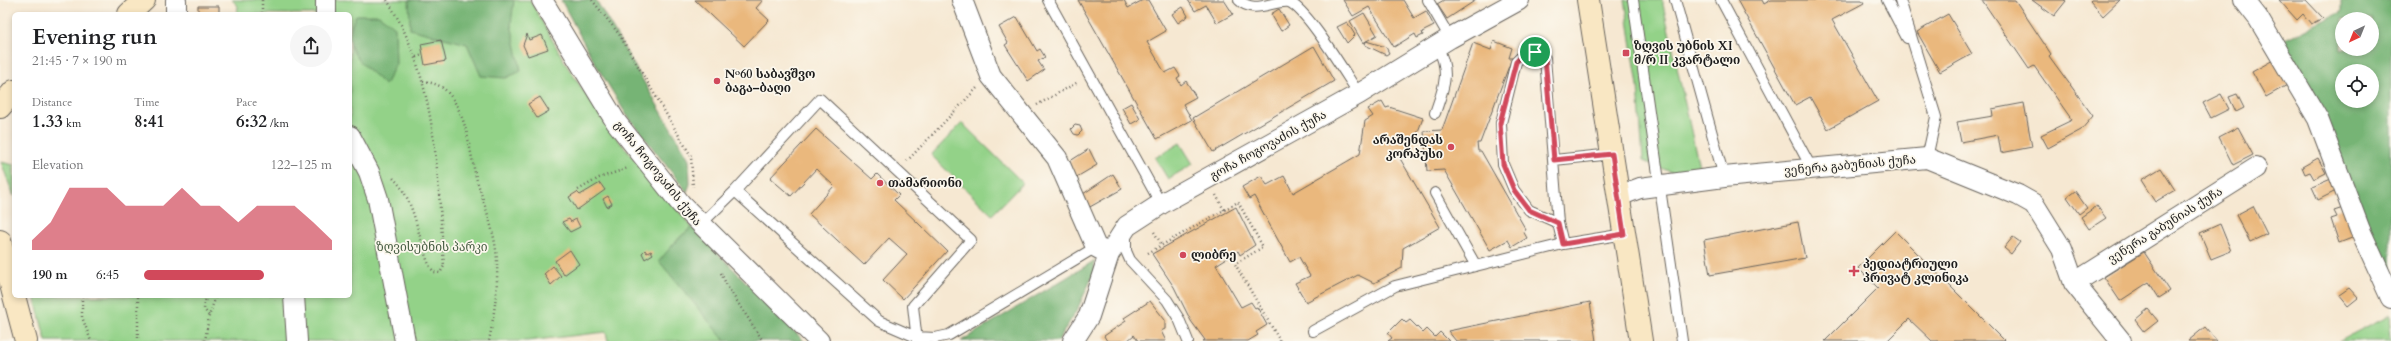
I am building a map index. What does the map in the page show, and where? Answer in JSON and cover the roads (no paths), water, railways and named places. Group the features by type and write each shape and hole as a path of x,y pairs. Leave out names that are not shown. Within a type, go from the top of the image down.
{"main road":[{"path":"131,12 144,0"},
{"path":"1588,0 1641,341"},
{"path":"0,107 12,93"},
{"path":"0,241 12,288"},
{"path":"15,298 26,341"}],"street":[{"path":"176,0 176,12"},
{"path":"326,0 326,12"},
{"name":"გოჩა ჩოგოვაძის ქუჩა","path":"542,0 616,122 700,225 819,341"},
{"path":"962,0 991,76 1056,158 1102,250"},
{"name":"გოჩა ჩოგოვაძის ქუჩა","path":"1073,341 1089,316 1102,250 1127,226 1161,204 1359,94 1444,42 1519,0"},
{"path":"2244,0 2258,18 2318,119 2360,230 2391,298"},
{"path":"352,140 369,172 383,221 390,271 405,341"},
{"name":"ვენერა გაბუნიას ქუჩა","path":"1619,196 1640,188 1658,185 1724,177 1928,158 2018,195 2034,204 2062,249 2074,283 2121,341"},
{"name":"ვენერა გაბუნიას ქუჩა","path":"2074,283 2256,168"},
{"path":"294,298 297,341"}],"lane":[{"path":"1048,0 1161,204"},
{"path":"1239,0 1244,4 1260,6 1289,1 1297,7 1323,40 1359,94"},
{"path":"1428,0 1444,42 1446,80 1435,113"},
{"path":"1633,0 1658,185 1682,341"},
{"path":"1675,0 1724,177"},
{"path":"1721,0 1812,169"},
{"path":"1887,0 1918,59"},
{"path":"1900,0 1936,117 1928,158"},
{"path":"1558,223 1529,210 1514,190 1503,164 1500,123 1516,62 1523,55 1535,52 1545,58 1558,223 1563,244"},
{"path":"700,225 735,191 820,99 971,240 913,306 917,339"},
{"path":"1554,160 1612,154"},
{"path":"735,191 879,320 917,339 935,338 949,335 1102,250"},
{"path":"1435,193 1476,266"},
{"path":"1127,226 1126,251 1130,260 1167,300 1179,319 1188,341"},
{"path":"1312,331 1395,286 1563,244 1624,234"}],"place":[{"name":"ზღვის უბნის XI მ/რ II კვარტალი","path":"1626,53"},
{"name":"№60 საბავშვო ბაგა–ბაღი","path":"717,81"},
{"name":"არაშენდას კორპუსი","path":"1451,147"},
{"name":"თამარიონი","path":"880,183"},
{"name":"ლიბრე","path":"1183,255"},
{"name":"პედიატრიული პრივატ კლინიკა","path":"1854,271"}],"park label":[{"name":"ზღვისუბნის პარკი","path":"432,247"}]}
